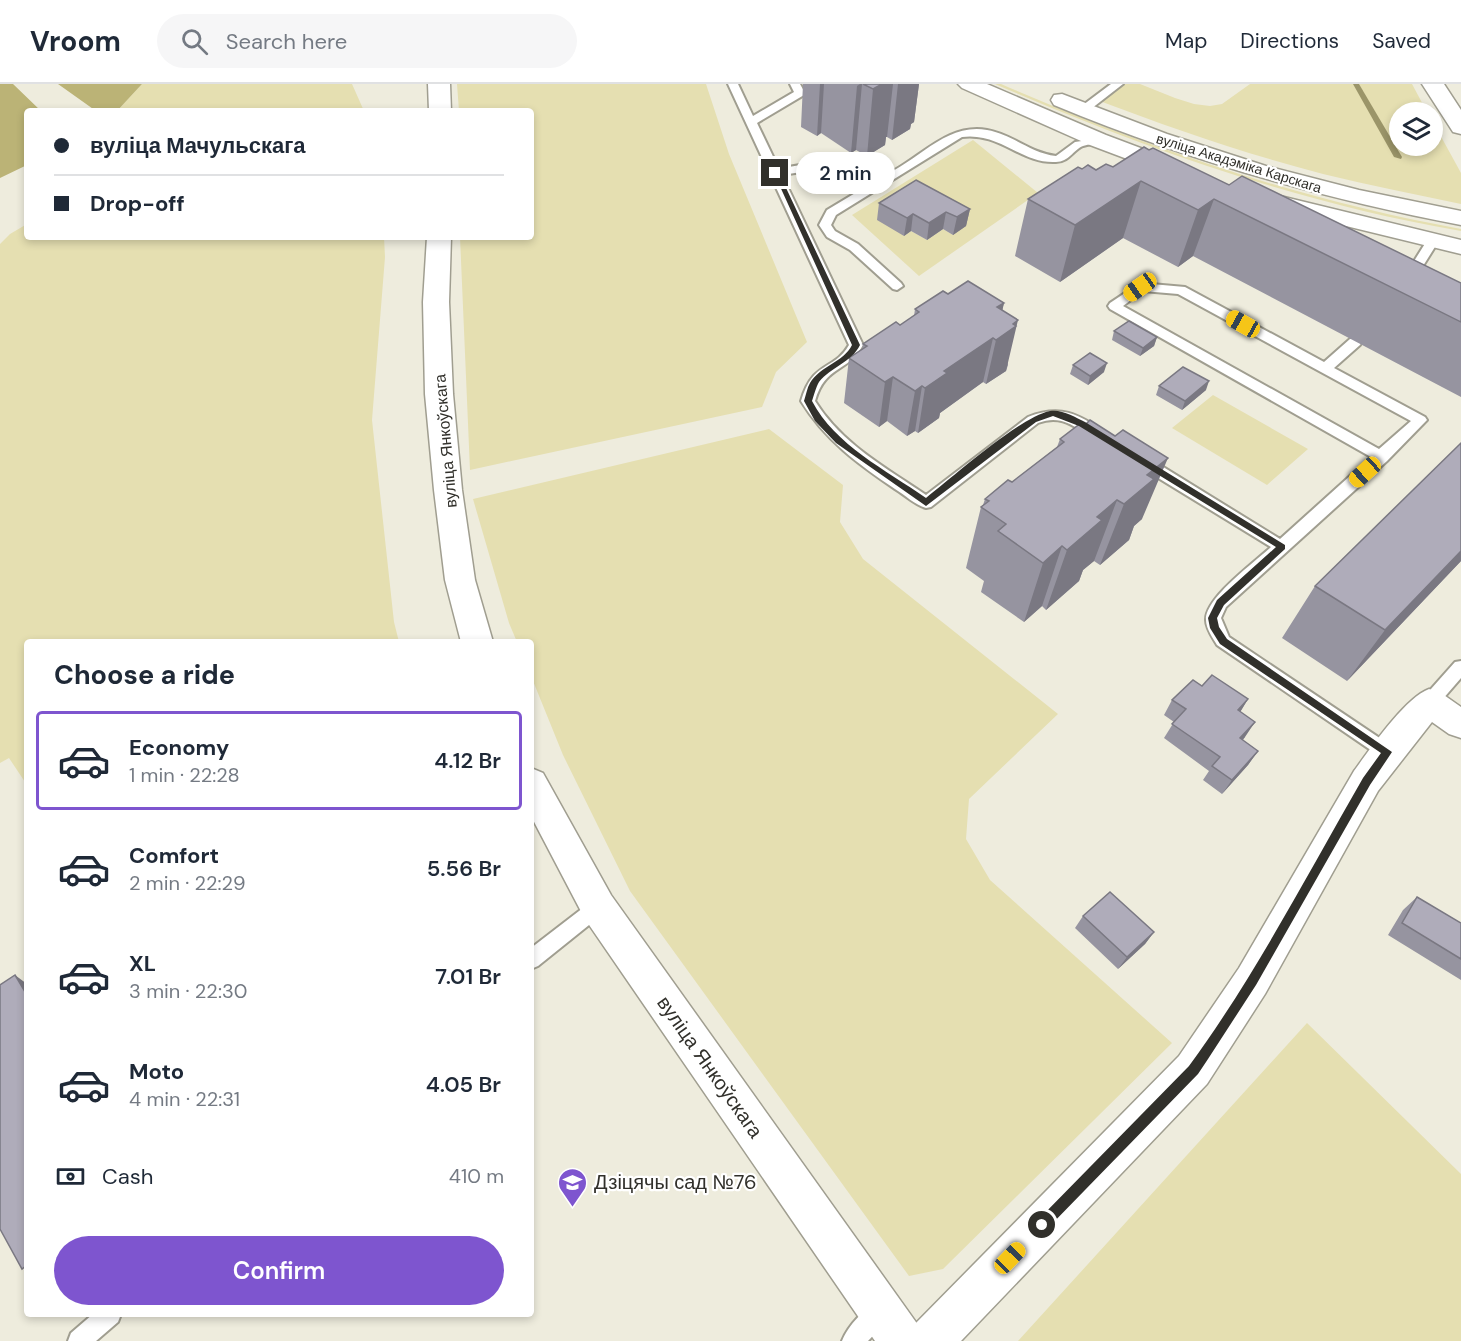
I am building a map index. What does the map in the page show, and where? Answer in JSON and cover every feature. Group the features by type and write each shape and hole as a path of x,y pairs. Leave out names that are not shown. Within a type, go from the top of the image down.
{"street":[{"path":"440,84 440,108"},
{"name":"вуліца Акадэміка Карскага","path":"969,84 1098,140 1191,175"},
{"path":"1433,84 1461,127"},
{"name":"вуліца Акадэміка Карскага","path":"1044,93 1083,110 1188,148 1277,177 1353,196 1461,218"},
{"name":"вуліца Акадэміка Карскага","path":"1253,195 1432,242 1461,247"},
{"name":"вуліца Янкоўскага","path":"439,240 435,302 439,394 460,580 476,639"},
{"path":"930,1341 1193,1070 1252,981 1366,782 1387,752 1429,703 1461,724"},
{"name":"вуліца Янкоўскага","path":"534,789 598,907 892,1326"}],"lane":[{"path":"733,84 856,345 853,352 826,370 814,383 808,401 818,419 839,441 926,503 1033,420 1043,415 1053,413 1067,416 1112,442"},
{"path":"752,121 800,93 795,84"},
{"path":"1083,110 1118,84"},
{"path":"897,286 854,247 831,234 825,225 825,220 831,213 959,134 972,131 987,132 1038,155 1054,159 1064,156 1079,145 1098,140"},
{"path":"775,173 828,167 863,183 874,184 884,180"},
{"path":"1399,296 1432,242"},
{"path":"1382,457 1114,306 1140,287 1181,290 1420,420 1382,457 1220,603 1212,618 1223,641 1387,752"},
{"path":"1324,369 1355,342"},
{"path":"1132,454 1282,547"},
{"path":"1429,703 1461,667"},
{"path":"534,958 598,907"},
{"path":"79,1341 107,1317"},
{"path":"853,1341 892,1326"}],"shaded area":[{"path":"0,84 13,84 38,108 24,108 24,166 0,178"},
{"path":"58,84 142,84 120,108 92,108"},
{"path":"142,84 352,84 363,108 120,108"},
{"path":"457,84 706,84 729,154 807,342 776,372 762,407 470,470 460,240 534,240 534,108 459,108"},
{"path":"995,84 1001,84 1170,151 1284,188 1401,217 1461,229 1461,231 1341,205 1224,171 1166,152"},
{"path":"1118,84 1140,84 1194,104 1210,106 1222,104 1250,84 1412,84 1422,102 1389,102 1389,156 1443,156 1443,140 1461,173 1461,204 1323,174 1266,158 1097,100"},
{"path":"973,140 1038,193 919,276 852,215","holes":["913,197 953,235 943,229 927,240 911,231 904,236"]},
{"path":"24,226 24,240 384,240 385,257 372,420 394,622 398,639 24,639 24,780 9,758 0,763 0,244 10,234"},
{"path":"1213,395 1308,449 1267,485 1172,428"},
{"path":"769,429 843,485 840,522 863,559 1058,714 969,799 966,839 990,880 1172,1043 943,1269 909,1276 630,891 563,755 534,683 534,639 516,639 509,623 473,499"},
{"path":"1307,1023 1461,1174 1461,1341 1018,1341"}],"building":[{"path":"863,84 882,84 873,89"},
{"path":"1144,147 1149,150 1153,148 1229,185 1242,176 1461,283 1461,322 1214,199 1198,210 1141,181 1075,225 1028,199 1078,167 1082,169 1088,165 1096,170 1106,164 1113,167"},
{"path":"916,180 970,209 957,217 946,212 929,223 913,214 907,218 879,203"},
{"path":"968,281 1004,303 997,307 1018,320 1013,324 1016,326 996,340 993,338 944,371 947,373 925,388 922,386 915,391 893,377 885,382 849,358 867,346 863,344 896,322 900,325 919,312 915,309 943,291 948,294"},
{"path":"1129,321 1157,337 1143,348 1114,331"},
{"path":"1090,353 1107,363 1090,376 1073,365"},
{"path":"1183,367 1209,381 1185,401 1159,386"},
{"path":"1090,420 1115,436 1123,430 1168,458 1147,475 1154,479 1124,504 1117,500 1097,517 1102,520 1067,550 1062,546 1043,563 998,531 1006,524 981,507 989,501 985,499 1008,480 1012,482 1064,442 1060,439 1081,423 1085,425"},
{"path":"1461,443 1461,551 1385,630 1315,586"},
{"path":"1212,675 1248,699 1238,710 1255,722 1240,738 1258,751 1232,780 1212,766 1220,757 1172,724 1186,709 1172,700 1193,680 1202,686"},
{"path":"1110,892 1154,932 1127,957 1083,916"},
{"path":"1417,897 1461,923 1461,959 1402,923"},
{"path":"15,975 24,990 24,1267 22,1269 0,1229 0,985"}],"waterway":[{"path":"1356,84 1398,157"}],"place":[{"name":"Дзіцячы сад №76","path":"573,1208"}],"route":[{"path":"775,173 856,345 853,352 826,370 814,383 808,401 818,419 839,441 926,503 1033,420 1053,413 1067,416 1082,424 1282,547 1220,603 1212,618 1215,628 1223,641 1387,752 1366,782 1215,1041 1193,1070 1042,1225"}]}
